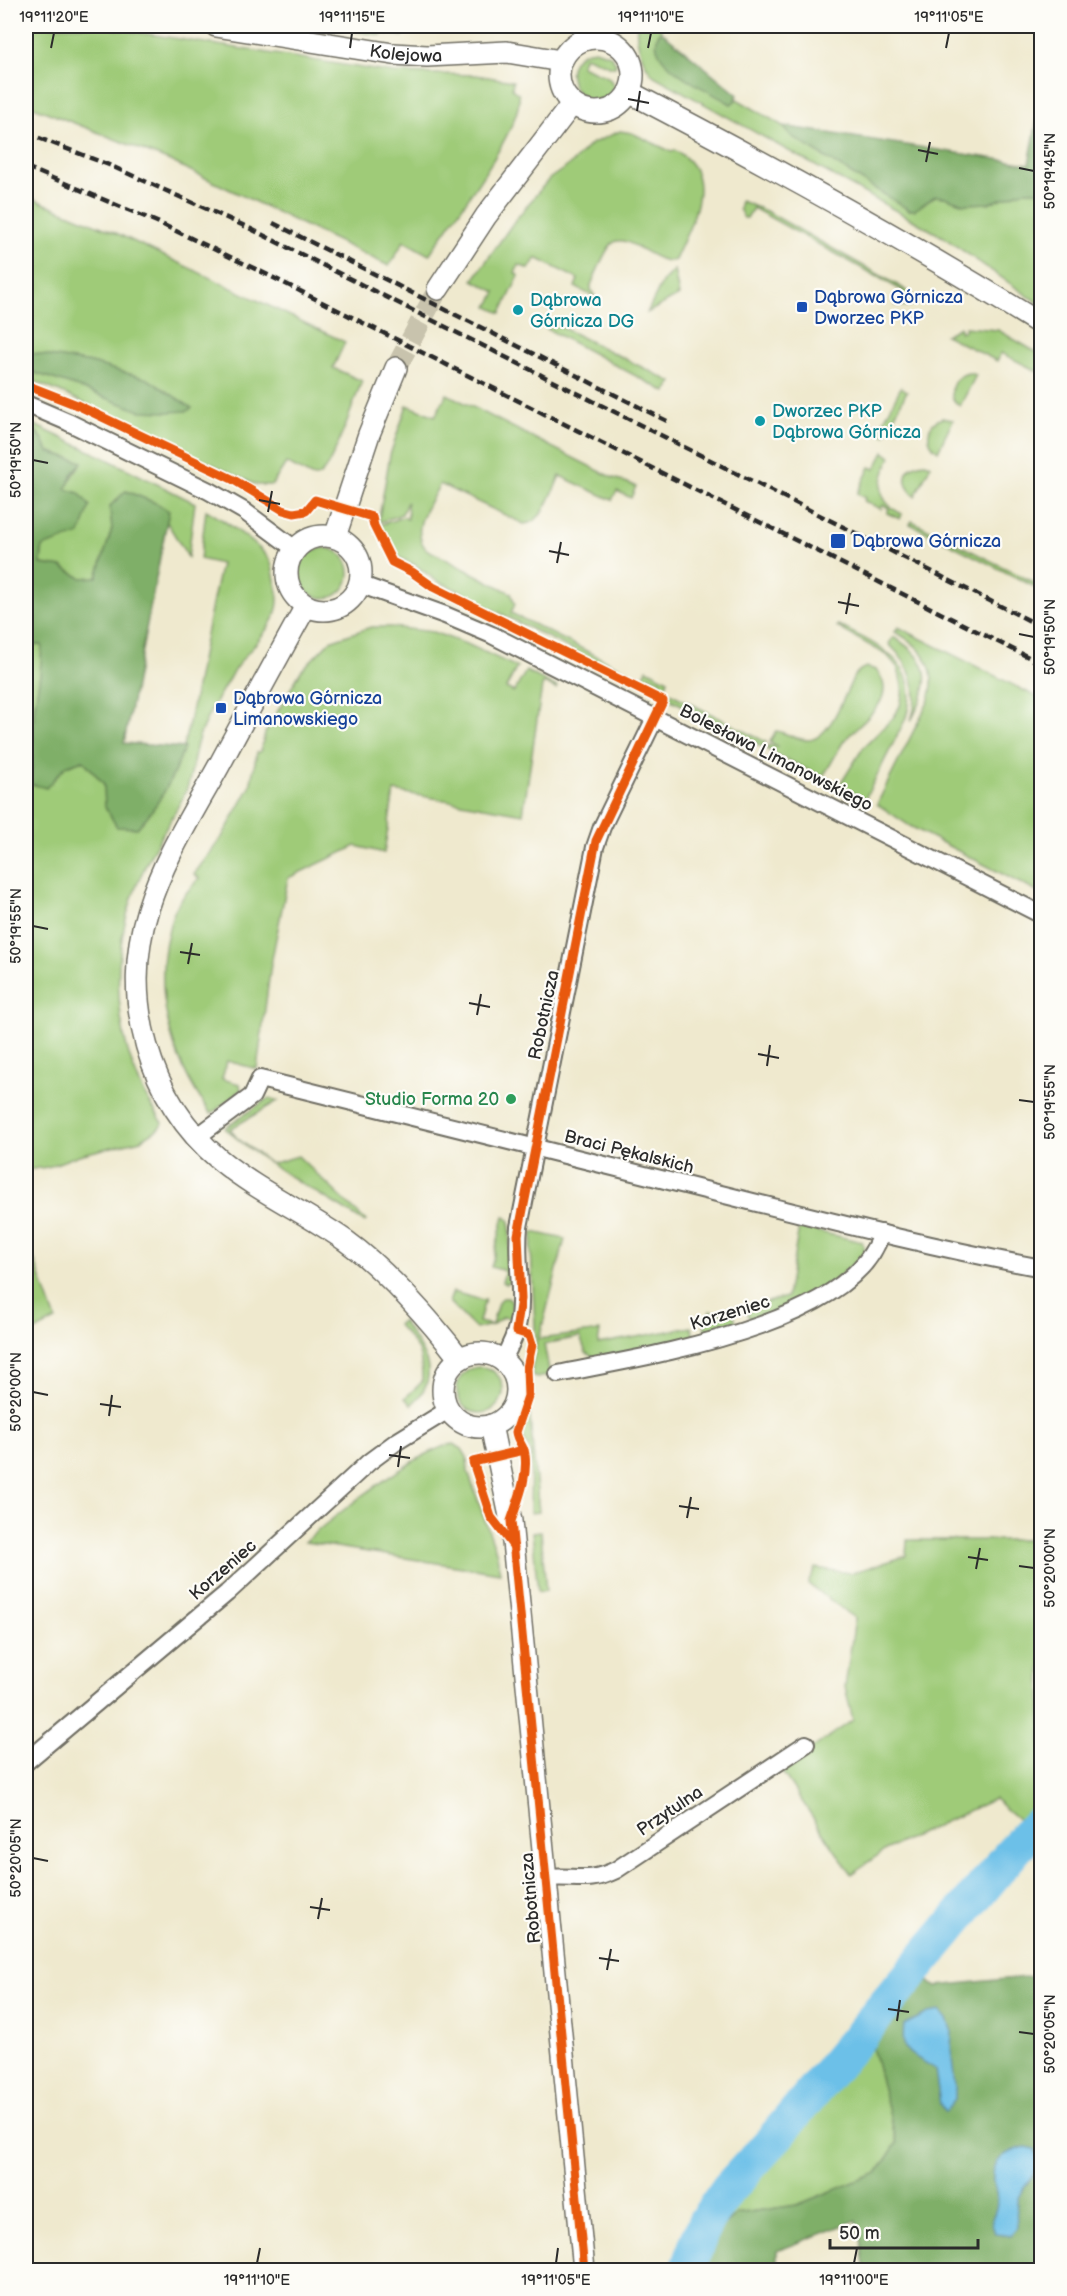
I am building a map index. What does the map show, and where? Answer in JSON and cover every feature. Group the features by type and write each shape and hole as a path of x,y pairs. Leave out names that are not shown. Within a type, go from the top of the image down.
{"street":[{"name":"Kolejowa","path":"216,26 393,54 427,56 507,52 561,61"},
{"path":"609,33 629,59 633,75 629,92 621,103 607,111 591,112 572,104 566,98 559,82 561,61 568,50 578,43 609,33"},
{"path":"629,92 930,256 1041,325"},
{"path":"438,289 486,216 572,104"},
{"path":"335,537 369,434 396,368"},
{"path":"26,404 74,424 209,491 244,511 295,549"},
{"path":"314,537 335,537 346,543 358,559 361,572 359,584 352,597 337,608 320,610 306,606 294,596 287,580 287,563 302,542 314,537"},
{"name":"Bolesława Limanowskiego","path":"359,584 468,624 1041,915"},
{"path":"306,606 171,852 155,889 142,933 137,968 137,993 146,1044 167,1096 197,1137 219,1159 250,1182 323,1226 358,1251 399,1290 460,1359"},
{"name":"Robotnicza","path":"502,1360 514,1338 520,1312 518,1235 596,841 655,718"},
{"name":"Braci Pękalskich","path":"197,1137 252,1096 260,1079 452,1126 534,1149 881,1233 1041,1268"},
{"name":"Korzeniec","path":"558,1374 684,1348 732,1335 795,1312 825,1297 866,1263 876,1248 881,1233"},
{"path":"479,1353 493,1355 502,1360 513,1373 517,1393 510,1412 501,1421 482,1427 468,1425 455,1418 443,1400 443,1384 448,1371 460,1359 479,1353"},
{"name":"Korzeniec","path":"26,1762 227,1593 369,1462 396,1442 448,1410"},
{"name":"Robotnicza","path":"491,1425 510,1515 584,2271"},
{"name":"Przytulna","path":"546,1878 593,1879 616,1870 806,1744"}],"green space":[{"path":"26,26 98,26 394,73 476,75 513,81 512,89 519,95 517,110 498,152 429,255 404,241 389,266 170,161 26,104"},
{"path":"318,26 405,26 403,36 383,33 383,27 381,35"},
{"path":"637,26 660,26 661,31 658,35 708,90 731,104 737,99 783,126 791,136 909,210 915,209 935,196 964,204 989,203 1023,191 1041,191 1041,305 943,237 654,76 646,66 641,52 637,39"},
{"path":"661,31 738,95 734,102 731,104 694,84 668,64 659,53 656,42"},
{"path":"595,50 610,55 616,63 615,67 612,67 585,56 581,66 608,77 614,85 611,95 598,100 587,99 578,92 572,83 571,72 573,62 581,54"},
{"path":"1041,100 1041,191 1023,191 989,203 964,204 935,196 915,210 909,210 791,136 783,126 1029,164"},
{"path":"620,131 632,133 672,152 674,150 688,160 696,172 699,186 698,201 675,260 660,259 626,242 613,243 604,256 591,285 596,298 575,287 578,279 536,258 529,269 519,265 515,273 519,276 501,313 488,307 496,292 473,280 513,223 549,179 572,163 591,144"},
{"path":"26,196 114,232 345,342 333,368 362,381 337,445 320,475 311,476 286,463 272,485 256,485 67,395 26,378 26,370 75,386 115,370 91,363 26,352"},
{"path":"741,201 766,211 901,287 919,300 909,306 896,305 903,291 753,208 747,218 744,218 739,209"},
{"path":"674,270 679,295 647,313 663,281"},
{"path":"552,320 558,322 557,325 672,382 666,392 547,329"},
{"path":"960,327 960,332 965,330 965,327 998,330 1041,355 1041,373 1001,353 997,361 945,335"},
{"path":"26,352 91,363 148,379 192,408 187,411 140,411 26,370"},
{"path":"968,373 976,375 960,406 953,400 952,386 959,377"},
{"path":"901,387 907,391 885,435 878,432"},
{"path":"447,394 611,477 636,486 631,498 617,491 612,500 560,476 542,513 531,522 524,524 440,484 420,525 421,541 426,549 511,593 515,604 511,613 642,679 647,669 668,680 664,690 766,742 763,747 658,693 661,682 649,676 642,685 470,598 471,596 437,581 415,565 398,557 380,525 403,517 408,519 407,502 402,514 380,522 379,518 390,455 407,405 435,416"},
{"path":"942,418 953,420 938,451 930,442 929,433 933,424"},
{"path":"26,421 195,503 188,557 158,504 126,491 110,506 112,529 97,577 81,578 62,567 41,564 45,538 55,511 82,462 48,451 43,439 30,425 26,426"},
{"path":"30,425 43,440 48,452 82,462 73,473 66,489 79,493 90,506 80,534 42,547 41,564 62,567 81,578 97,577 112,529 110,506 126,491 169,511 124,743 184,748 165,790 137,828 117,827 105,807 104,784 83,760 66,766 46,788 31,784 34,710 42,645 26,644 26,426"},
{"path":"884,452 891,457 882,482 883,496 893,509 902,514 900,519 887,513 889,508 883,505 881,509 864,501 865,498 857,494 870,467 875,469"},
{"path":"925,463 931,465 915,496 907,485 906,475 912,467"},
{"path":"206,510 241,533 270,561 278,601 272,621 236,668 205,722 197,744 186,791 143,871 131,902 123,934 119,966 119,1000 124,1032 132,1064 145,1095 163,1123 141,1140 79,1155 48,1167 26,1170 26,644 42,645 34,710 31,783 46,788 66,766 83,760 104,784 105,807 137,828 152,811 172,776 180,758 190,720 221,564 200,559"},
{"path":"912,521 1041,586 1041,590 910,524"},
{"path":"319,548 329,548 342,555 349,568 349,578 342,591 329,598 319,598 310,594 303,587 299,578 299,568 303,559 310,552"},
{"path":"838,625 882,649 903,670 909,684 910,700 905,720 865,799 840,786 841,783 863,748 893,718 900,706 903,690 898,668 887,655 837,627"},
{"path":"371,627 433,632 469,645 517,667 506,688 514,692 526,671 557,687 556,689 544,683 542,686 523,814 394,791 384,853 356,846 288,878 271,964 257,1069 227,1061 222,1079 240,1084 241,1090 211,1114 184,1068 167,1017 163,991 163,965 174,912 182,898 199,878 194,874 222,837 250,787 257,752 260,752 265,733 301,671 330,641"},
{"path":"898,627 1041,699 1041,894 910,826 877,804 928,702 931,690 932,680 926,660 914,644 895,632"},
{"path":"893,637 916,655 925,673 923,695 911,721 915,699 912,679 903,661 889,644"},
{"path":"866,667 876,670 882,681 884,691 881,700 876,709 844,741 822,777 766,749 769,745 779,747 770,742 776,731 800,739 816,738 830,724 854,676"},
{"path":"269,1098 278,1101 230,1129 237,1138 270,1163 241,1142 225,1128"},
{"path":"298,1156 366,1221 364,1222 271,1164"},
{"path":"504,1216 510,1221 510,1257 513,1276 506,1284 502,1282 505,1271 491,1267"},
{"path":"799,1227 862,1242 863,1255 822,1292 753,1322 746,1308 787,1297"},
{"path":"533,1232 565,1239 539,1339 600,1331 598,1344 691,1327 694,1336 692,1340 596,1359 586,1353 580,1337 544,1344 550,1375 537,1378 532,1376 536,1345 531,1250"},
{"path":"26,1237 56,1320 26,1336"},
{"path":"453,1292 485,1299 479,1322 492,1325 476,1329 449,1302"},
{"path":"503,1298 508,1298 512,1302 512,1318 503,1317 492,1325 498,1302"},
{"path":"710,1311 724,1314 733,1311 736,1323 734,1328 710,1335 706,1332 704,1325 706,1325"},
{"path":"402,1321 423,1352 427,1363 427,1383 411,1405 405,1398 422,1382 421,1362 415,1345 398,1325"},
{"path":"485,1367 497,1373 502,1381 502,1399 497,1407 489,1412 475,1413 463,1407 458,1399 457,1385 463,1373 471,1368"},
{"path":"529,1408 539,1512 530,1513 531,1452 521,1434"},
{"path":"454,1444 462,1449 467,1457 468,1472 497,1554 500,1573 305,1542 377,1485 421,1457"},
{"path":"541,1531 546,1591 538,1592 532,1532"},
{"path":"907,1540 1041,1540 1041,1813 1034,1819 1019,1820 994,1799 887,1849 851,1874 781,1770 853,1720 845,1687 855,1618 808,1584 815,1568 851,1573 906,1556"},
{"path":"1036,1976 1042,2049 1041,2266 1026,2270 865,2270 857,2220 777,2251 777,2270 695,2270 702,2252 717,2232 736,2214 797,2205 877,2173 897,2143 870,2038 924,1979 937,1986"},
{"path":"870,2038 897,2143 877,2173 797,2205 736,2214 717,2232 702,2252 721,2216"}],"water":[{"path":"940,2011 947,2019 952,2032 951,2049 955,2086 955,2100 945,2112 940,2104 935,2070 906,2050 903,2036 904,2025 928,2013"},
{"path":"1026,2147 1035,2149 1037,2164 1018,2198 1017,2227 1011,2235 996,2233 992,2224 997,2203 993,2180 995,2166 1008,2153"}],"waterway":[{"path":"687,2270 705,2222 728,2189 772,2141 1025,1837 1042,1822"}],"tunnel":[{"path":"396,368 438,289"}],"railway":[{"path":"26,133 109,165 249,228 1042,627"},
{"path":"26,167 157,222 268,275 1042,664"},
{"path":"273,223 669,422"}],"cycle path":[{"path":"26,385 77,405 232,479 283,510 294,513 306,511 315,500 372,517 374,526 392,562 412,572 433,587 663,701 596,841 518,1235 521,1299 516,1331 529,1335 532,1345 527,1368 528,1396 516,1432 524,1452 525,1472 511,1521 584,2270"},
{"path":"514,1547 491,1517 473,1462 524,1450"}],"place":[{"name":"Dąbrowa Górnicza Dworzec PKP","path":"802,307"},
{"name":"Dąbrowa Górnicza DG","path":"518,310"},
{"name":"Dworzec PKP Dąbrowa Górnicza","path":"760,421"},
{"name":"Dąbrowa Górnicza","path":"838,541"},
{"name":"Dąbrowa Górnicza Limanowskiego","path":"221,708"},
{"name":"Studio Forma 20","path":"511,1099"}]}
